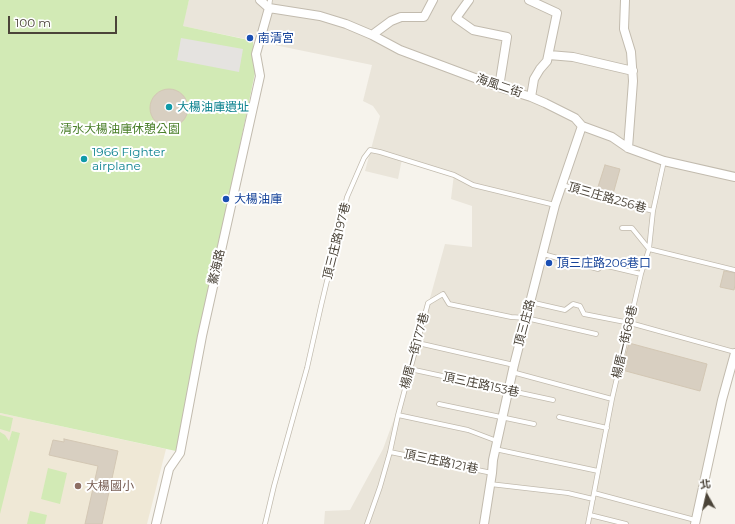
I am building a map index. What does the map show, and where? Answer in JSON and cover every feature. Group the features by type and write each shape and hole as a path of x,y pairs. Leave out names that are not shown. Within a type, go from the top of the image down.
{"street":[{"path":"260,0 269,4"},
{"path":"372,35 391,21 401,17 424,17 433,0"},
{"path":"469,0 456,18 473,30 507,37 499,87"},
{"path":"529,0 557,13 549,55 547,61 534,79 530,97"},
{"path":"625,0 624,30 631,52 634,80 628,148"},
{"name":"海風二街","path":"269,4 320,16 346,24 372,35 400,50 545,103 575,118 582,126 612,137 628,148 664,161 735,177"},
{"name":"鰲海路","path":"156,524 169,469 180,453 202,336 260,76 256,54 269,4"},
{"path":"549,55 573,57 633,71"},
{"name":"頂三庄路","path":"484,524 493,460 513,368 555,204 582,126"},
{"path":"695,522 722,400 735,352"}],"lane":[{"name":"頂三庄路197巷","path":"265,524 307,368 347,197 364,158 370,150 454,175 473,185 555,204"},
{"name":"楊厝一街68巷","path":"588,524 612,399 641,274 649,249 653,211 664,161"},
{"name":"頂三庄路256巷","path":"562,185 653,211"},
{"path":"622,228 632,228 649,249 735,270"},
{"path":"542,254 598,268 603,265 641,274"},
{"name":"楊厝一街177巷","path":"367,524 390,452 398,415 428,303 443,294 449,304 511,317 526,318 596,334"},
{"path":"530,302 564,310 573,304 580,306 584,314 630,323 735,352"},
{"path":"418,343 513,368 612,399"},
{"name":"頂三庄路153巷","path":"410,369 553,400"},
{"path":"439,404 534,424"},
{"path":"398,415 468,430 496,445 598,471"},
{"path":"559,417 607,428"},
{"name":"頂三庄路121巷","path":"390,452 492,473"},
{"path":"490,484 568,494 593,499"},
{"path":"594,492 695,522"},
{"path":"590,515 626,524"}],"shaded area":[{"path":"189,0 735,0 735,355 699,524 324,524 325,511 350,510 383,449 404,392 445,244 472,247 472,206 451,199 454,174 402,159 398,179 365,171 380,116 373,106 363,101 372,65 182,26"},
{"path":"181,38 243,49 239,72 177,60"},
{"name":"大楊國小","path":"0,413 166,449 147,524 0,524"}],"green space":[{"name":"清水大楊油庫休憩公園","path":"0,0 189,0 183,26 253,41 255,73 176,451 0,413"},
{"path":"0,415 13,418 10,432 0,429"},
{"path":"12,431 20,433 0,514 0,432 5,435 9,441"},
{"path":"48,468 67,473 60,504 41,499"},
{"path":"30,511 47,515 45,524 27,524"}],"building":[{"name":"大楊油庫遺址","path":"169,89 179,92 185,98 188,108 185,118 179,124 169,127 159,124 153,118 150,108 153,98 159,92"},
{"path":"605,165 620,169 613,194 597,190"},
{"path":"724,271 735,273 734,290 720,287"},
{"path":"629,343 707,364 700,391 622,370"},
{"path":"64,439 118,451 102,524 85,524 98,466 49,455 53,440 64,442"}],"place":[{"name":"南清宮","path":"250,38"},
{"name":"大楊油庫遺址","path":"169,107"},
{"name":"1966 Fighter airplane","path":"84,159"},
{"name":"大楊油庫","path":"226,199"},
{"name":"頂三庄路206巷口","path":"549,263"},
{"name":"大楊國小","path":"78,486"}]}
